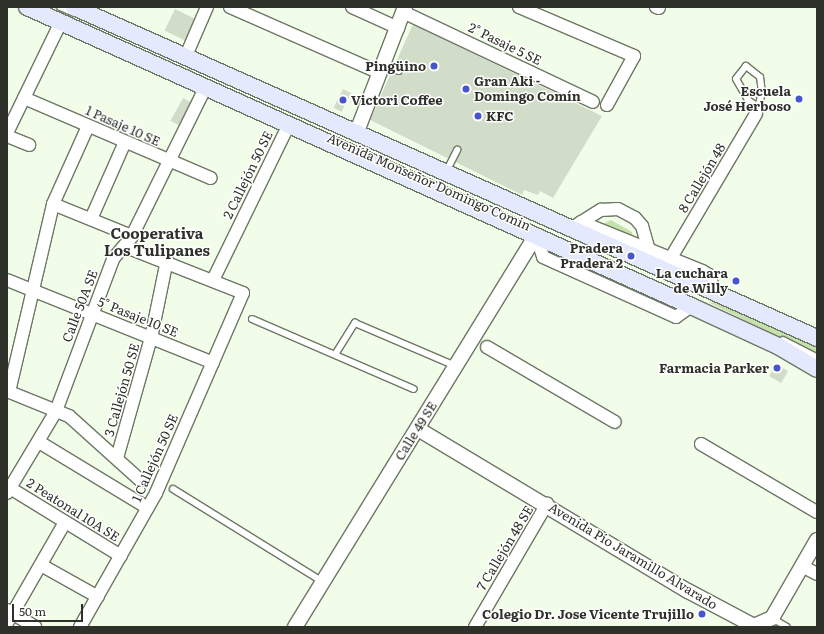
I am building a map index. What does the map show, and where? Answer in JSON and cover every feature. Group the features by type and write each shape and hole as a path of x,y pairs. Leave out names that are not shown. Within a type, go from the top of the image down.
{"main road":[{"name":"Avenida Monseñor Domingo Comin","path":"28,7 61,14 206,88 288,126 536,235 778,346 817,369"},
{"name":"Avenida Monseñor Domingo Comin","path":"74,7 445,174 575,226 817,338"}],"street":[{"path":"185,58 207,7"},
{"path":"230,7 382,68"},
{"path":"352,7 398,28"},
{"path":"519,7 634,56 607,105"},
{"path":"356,134 398,28 404,9"},
{"name":"2° Pasaje 5 SE","path":"404,9 593,102"},
{"path":"7,133 61,14"},
{"name":"Calle 50A SE","path":"9,491 56,411 113,259 129,242 206,88"},
{"name":"1 Pasaje 10 SE","path":"24,98 211,178"},
{"name":"8 Callejón 48","path":"672,256 757,111"},
{"path":"88,126 53,204 8,392 69,416 140,480"},
{"name":"2 Callejón 50 SE","path":"213,280 288,126"},
{"path":"7,136 29,145"},
{"path":"92,219 125,142"},
{"path":"53,204 92,219 129,242 213,280"},
{"path":"575,226 601,210 624,211 642,226 648,247"},
{"name":"Avenida Monseñor Domingo Comin","path":"575,226 631,244 648,247 672,256 709,275 715,292"},
{"name":"Calle 49 SE","path":"295,627 536,235"},
{"name":"3 Callejón 50 SE","path":"117,458 151,338 167,260"},
{"name":"5° Pasaje 10 SE","path":"7,280 213,362"},
{"name":"1 Callejón 50 SE","path":"80,627 148,508 243,293 213,280"},
{"path":"487,347 615,422"},
{"name":"Avenida Pío Jaramillo Alvarado","path":"418,429 547,504 723,611 754,626 772,618"},
{"path":"39,442 148,508"},
{"path":"701,444 817,512"},
{"name":"2 Peatonal 10A SE","path":"9,491 66,522 121,556"},
{"name":"7 Callejón 48 SE","path":"474,627 547,504"},
{"path":"35,627 9,616 66,522"},
{"path":"772,618 817,540"},
{"path":"41,565 98,597"},
{"path":"802,566 817,574"}],"lane":[{"name":"Avenida Monseñor Domingo Comin","path":"40,7 817,357"},
{"name":"Avenida Monseñor Domingo Comin","path":"61,14 817,346"},
{"path":"746,66 760,77 762,93 757,111 748,100 736,79 746,66"},
{"path":"382,68 399,71"},
{"path":"445,174 456,150"},
{"path":"252,319 336,353 414,389"},
{"path":"336,353 355,323 456,366"},
{"path":"173,489 323,582"},
{"path":"772,618 787,627"}],"green space":[{"path":"611,220 632,232 634,242 599,226"},
{"path":"708,302 719,303 817,346 817,356"}],"building":[{"path":"175,9 197,20 187,42 164,31"},
{"name":"Gran Aki - Domingo Comín","path":"413,24 602,116 553,198 540,191 538,195 524,190 522,195 370,120"},
{"name":"Victori Coffee","path":"343,89 351,93 341,112 333,108"},
{"path":"183,98 194,104 182,127 170,121"},
{"path":"776,364 788,371 781,383 769,376"}],"place":[{"name":"Pingüino","path":"434,66"},
{"name":"Gran Aki - Domingo Comín","path":"466,89"},
{"name":"Escuela José Herboso","path":"799,99"},
{"name":"Victori Coffee","path":"343,100"},
{"name":"KFC","path":"478,116"},
{"name":"Pradera Pradera 2","path":"631,256"},
{"name":"La cuchara de Willy","path":"736,281"},
{"name":"Farmacia Parker","path":"777,368"},
{"name":"Colegio Dr. Jose Vicente Trujillo","path":"702,614"}],"district":[{"name":"Cooperativa Los Tulipanes","path":"157,240"}]}
